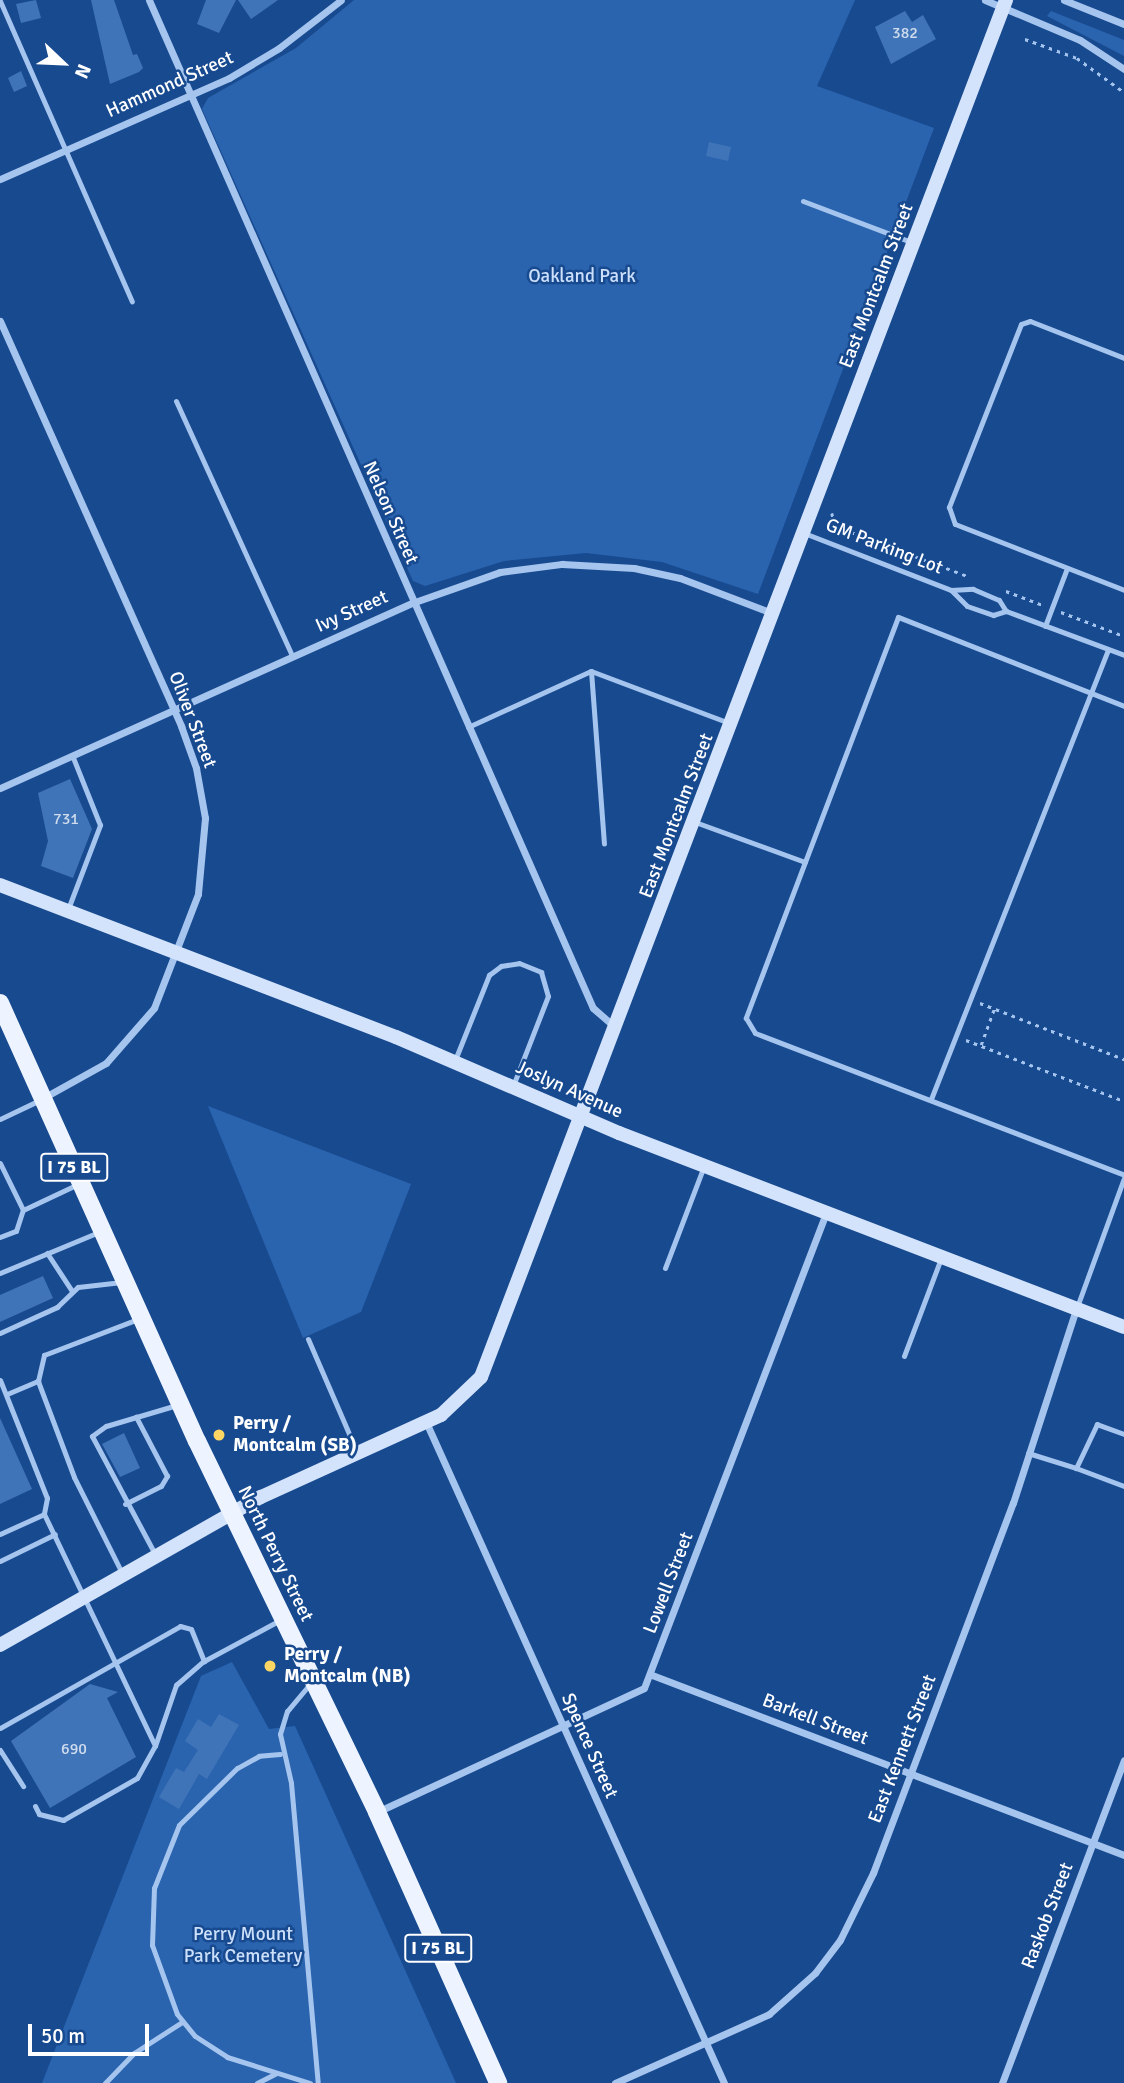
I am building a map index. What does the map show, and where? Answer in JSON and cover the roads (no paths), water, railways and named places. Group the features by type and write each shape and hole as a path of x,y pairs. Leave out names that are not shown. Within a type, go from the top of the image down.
{"main road":[{"name":"East Montcalm Street","path":"0,1645 232,1513 426,1422 464,1398 487,1366 1004,4"},
{"name":"Joslyn Avenue","path":"0,885 455,1061 704,1166 1124,1327"},
{"name":"North Perry Street","path":"1,1010 6,1034 43,1098 180,1404 377,1812 498,2083"}],"street":[{"name":"Nelson Street","path":"149,0 187,96 593,1008 617,1028"},
{"name":"Hammond Street","path":"0,179 187,96 263,59 341,0"},
{"path":"985,0 1004,4 1080,40 1124,69"},
{"path":"1064,0 1124,24"},
{"name":"Oliver Street","path":"0,321 173,709 196,768 205,827 200,886 178,953 154,1008 127,1044 94,1071 43,1098"},
{"name":"Ivy Street","path":"0,788 412,603 500,572 594,564 669,575 774,613"},
{"name":"Lowell Street","path":"377,1812 633,1696 652,1675 826,1213"},
{"name":"East Kennett Street","path":"615,2083 769,2014 828,1957 858,1907 1028,1453 1076,1309"},
{"name":"Spence Street","path":"426,1422 724,2083"},
{"name":"Barkell Street","path":"652,1675 1124,1855"},
{"name":"Raskob Street","path":"1002,2083 1124,1760"}],"lane":[{"path":"0,1 132,301"},
{"path":"803,201 914,244"},
{"path":"1124,358 1030,321 1021,324 949,507 955,524 1124,590"},
{"path":"176,401 292,656"},
{"name":"GM Parking Lot","path":"804,533 951,590 975,609 993,615 1006,611"},
{"path":"1045,626 1067,568"},
{"name":"GM Parking Lot","path":"951,590 973,589 999,600 1006,611 1124,655"},
{"path":"1076,1309 1124,1177 755,1034 746,1018 898,617 1124,706"},
{"path":"931,1100 1108,650"},
{"path":"591,671 604,844"},
{"path":"468,727 591,671 732,724"},
{"path":"67,911 100,825 72,755"},
{"path":"695,822 805,863"},
{"path":"455,1061 489,975 501,966 519,963 541,972 548,996 513,1086"},
{"path":"0,1119 43,1098"},
{"path":"0,1237 16,1231 23,1210 1,1163"},
{"path":"665,1268 704,1166"},
{"path":"23,1210 80,1183"},
{"path":"0,1273 102,1231"},
{"path":"47,1253 72,1291"},
{"path":"904,1356 942,1258"},
{"path":"0,1334 57,1307 72,1291 125,1282"},
{"path":"122,1574 74,1478 38,1381 44,1355 141,1318"},
{"path":"308,1339 358,1453"},
{"path":"0,1380 47,1498 44,1514 86,1595 155,1746"},
{"path":"7,1394 38,1381"},
{"path":"156,1556 125,1504 92,1436 136,1417 180,1404"},
{"path":"125,1504 161,1486 167,1476 136,1417"},
{"path":"1076,1468 1097,1424 1124,1434"},
{"path":"1028,1453 1124,1486"},
{"path":"0,1534 44,1514"},
{"path":"0,1561 55,1534"},
{"path":"35,1807 39,1814 63,1820 137,1778 155,1746 176,1685 204,1661 283,1618"},
{"path":"0,1728 180,1626 191,1629 204,1661"},
{"path":"314,1680 283,1718 280,1754 291,1783 318,2083"},
{"path":"0,1750 23,1786"},
{"path":"280,1754 248,1760 215,1786 179,1825 162,1861 152,1902 152,1945 182,2022 219,2052 310,2083"},
{"path":"105,2083 134,2053 182,2022"},
{"path":"257,2083 277,2073"}],"place":[{"name":"Perry / Montcalm (SB)","path":"219,1435"},
{"name":"Perry / Montcalm (NB)","path":"270,1666"}],"park label":[{"name":"Oakland Park","path":"582,277"},
{"name":"Perry Mount Park Cemetery","path":"243,1946"}]}
